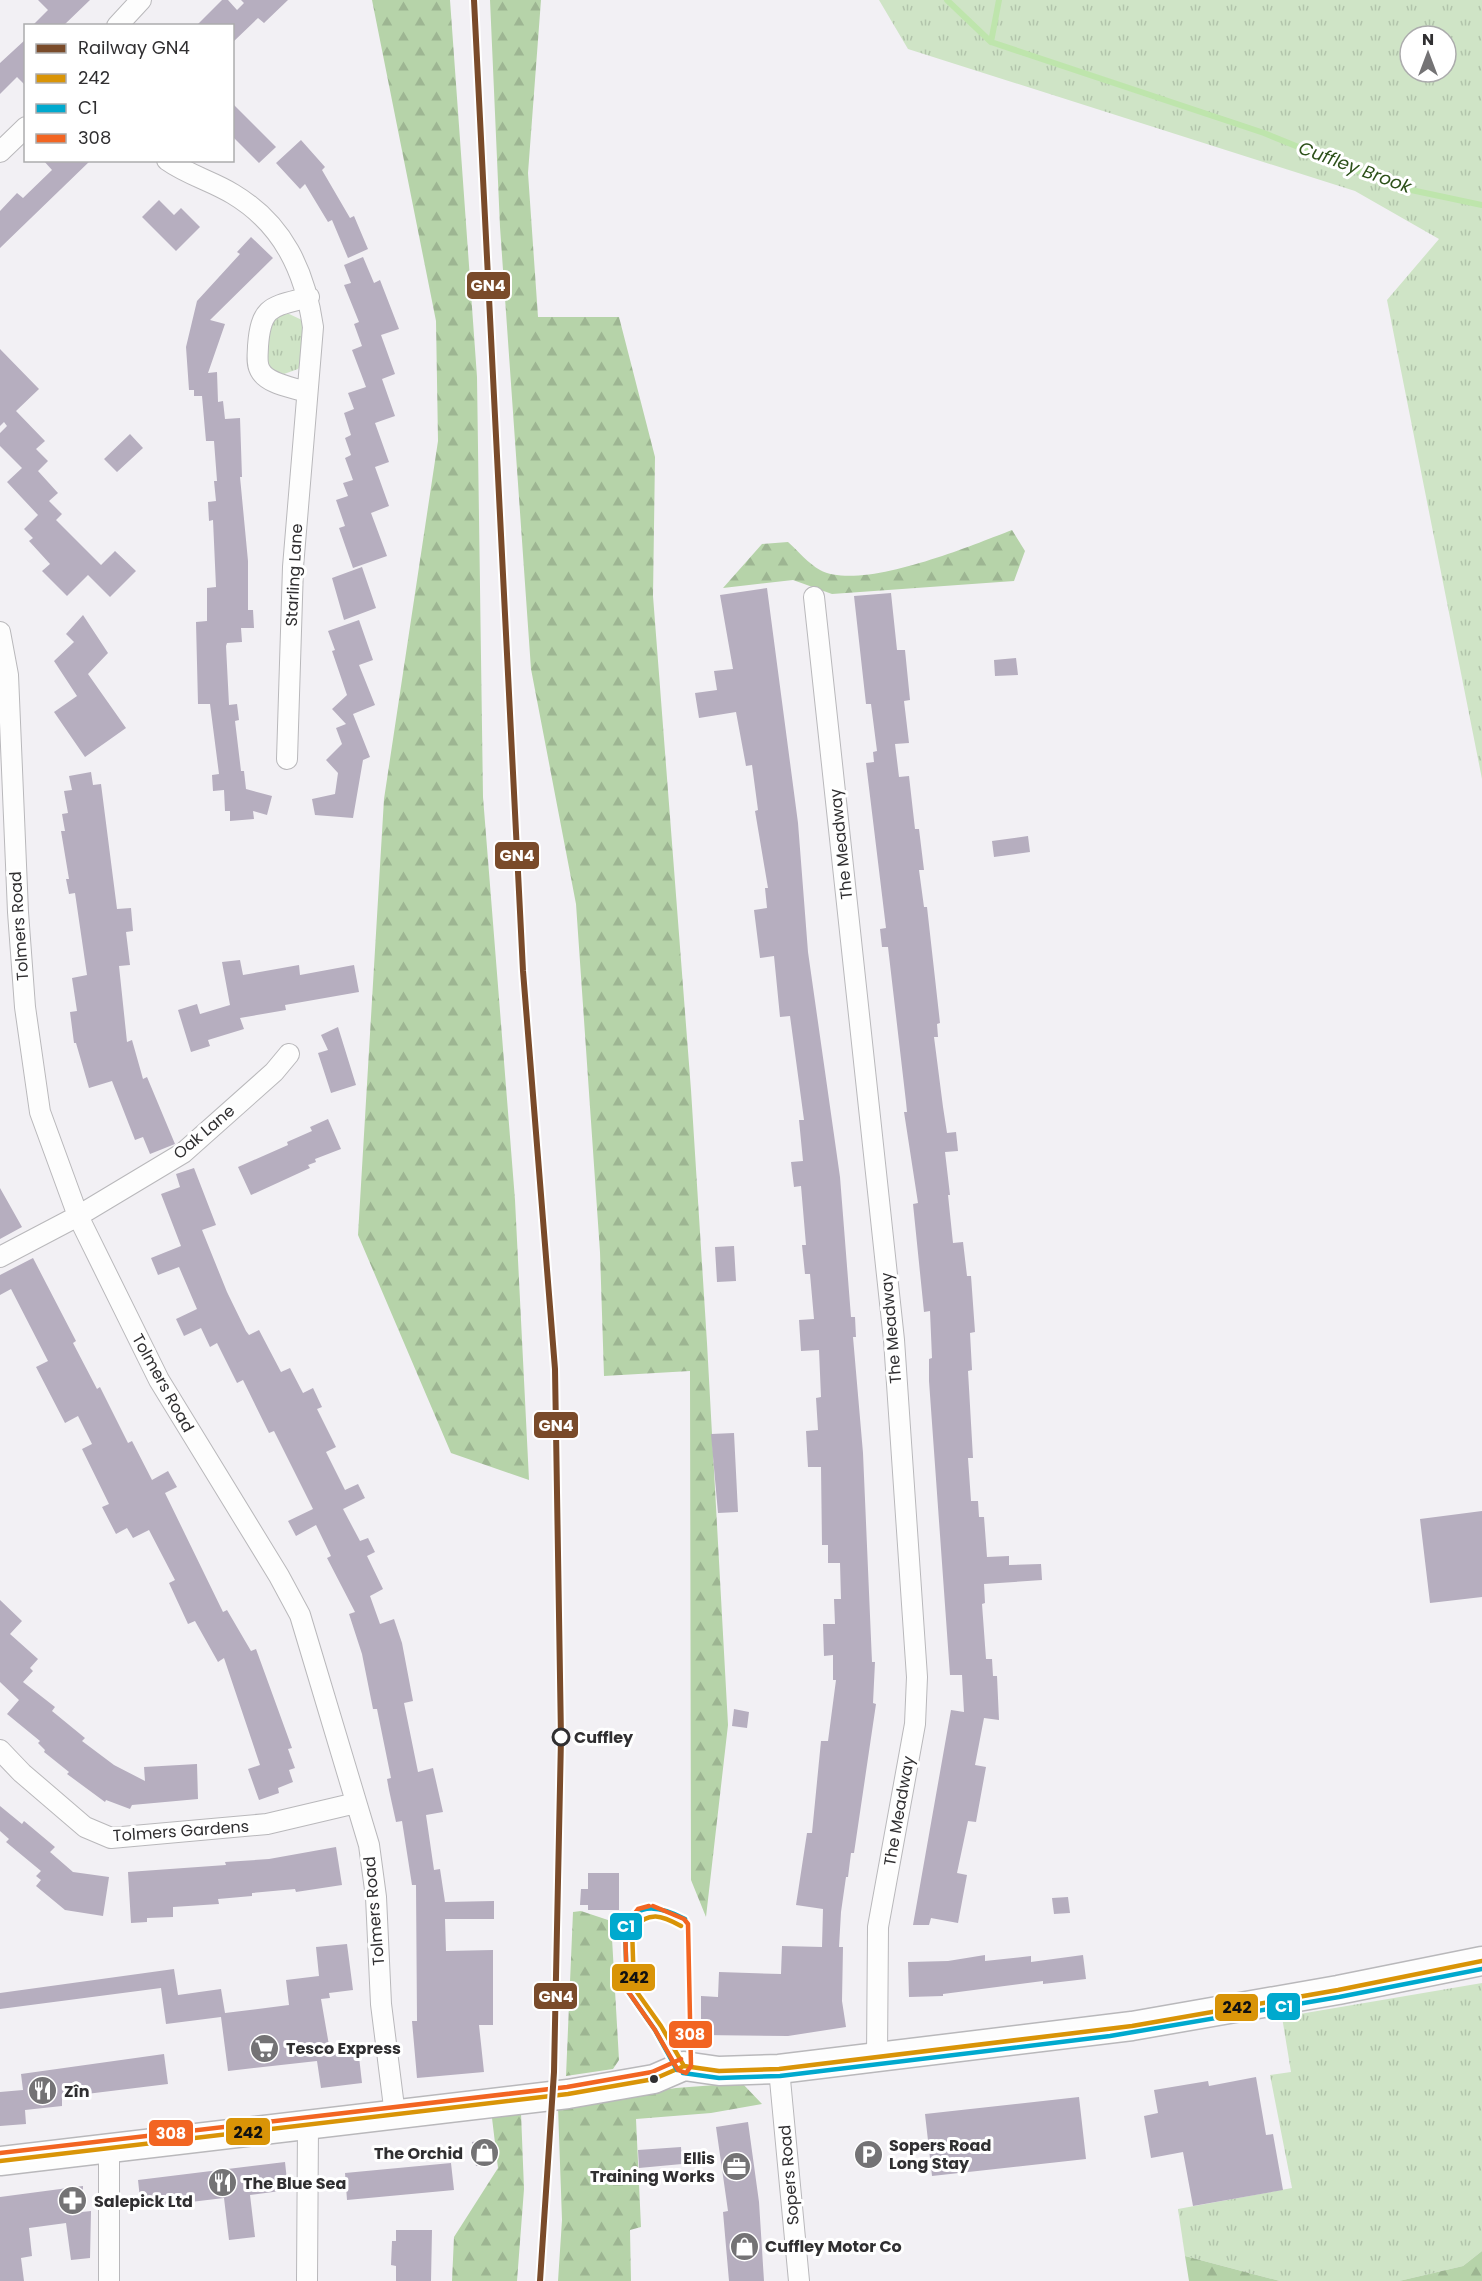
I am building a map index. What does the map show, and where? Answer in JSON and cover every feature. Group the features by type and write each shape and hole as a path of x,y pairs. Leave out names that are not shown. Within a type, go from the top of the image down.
{"main road":[{"path":"0,2161 614,2087 654,2079 684,2066 719,2071 779,2069 1132,2026 1338,1990 1482,1961"}],"street":[{"path":"119,24 141,0"},
{"path":"0,152 24,129"},
{"name":"Starling Lane","path":"170,162 183,171 232,193 254,208 274,227 295,257 309,297 313,327 293,567 287,759"},
{"path":"306,392 269,379 260,370 257,359 262,318 272,309 309,297"},
{"name":"The Meadway","path":"814,597 894,1340 917,1677 915,1724 878,1927 877,2058"},
{"name":"Tolmers Road","path":"0,632 8,675 18,912 33,1073 40,1112 78,1216 159,1380 279,1576 300,1615 369,1845 376,1898 381,2004 395,2115"},
{"name":"Oak Lane","path":"0,1257 78,1216 183,1153 274,1072 289,1054"},
{"name":"Tolmers Gardens","path":"0,1750 21,1773 85,1827 111,1838 267,1824 356,1803"},
{"name":"Sopers Road","path":"779,2069 799,2281"},
{"path":"307,2281 308,2125"},
{"path":"109,2148 109,2281"}],"green space":[{"path":"372,0 450,0 477,377 483,797 515,1200 529,1480 451,1453 358,1235 384,799 438,441 436,321"},
{"path":"490,0 541,0 528,173 538,317 619,317 655,457 653,596 691,1090 728,1725 706,1917 691,1880 690,1371 604,1376 600,1252 576,904 531,669 500,227"},
{"path":"879,0 1482,0 1482,779 1387,300 1439,239 1355,191 908,49"},
{"path":"287,313 302,320 305,338 304,351 298,369 284,374 267,368 265,361 271,319"},
{"path":"1012,530 1025,551 1014,581 832,594 793,580 723,588 762,544 788,542 820,570 838,575 861,575 916,564"},
{"path":"581,1911 611,1921 619,2060 613,2069 566,2076 573,1912"},
{"path":"1482,1983 1482,2251 1463,2266 1399,2281 1280,2281 1185,2256 1178,2209 1292,2188 1270,2075 1291,2072 1282,2017"},
{"path":"742,2083 762,2104 711,2113 636,2119 641,2227 630,2230 631,2281 558,2281 562,2220 558,2107 676,2088"},
{"path":"521,2113 524,2189 517,2281 452,2281 454,2237 498,2168 492,2118"},
{"path":"1482,2251 1482,2281 1399,2281 1463,2266"},
{"path":"1185,2256 1280,2281 1189,2281"}],"building":[{"path":"38,0 90,0 65,24 34,24 48,10"},
{"path":"222,0 228,0 237,10 244,3 241,0 288,0 264,23 258,18 234,41 234,24 198,24"},
{"path":"24,41 24,84 17,77 0,94 0,63"},
{"path":"234,105 276,147 259,163 234,138"},
{"path":"301,140 325,167 322,170 350,218 354,216 368,249 348,258 332,220 328,222 305,184 300,189 276,163"},
{"path":"45,162 89,162 0,248 0,211 17,193 23,198 52,170"},
{"path":"159,200 174,215 181,208 200,227 176,251 142,217"},
{"path":"251,237 273,258 210,320 225,324 208,373 217,372 218,402 223,401 225,419 240,418 242,477 240,477 248,561 248,610 253,610 254,628 241,628 242,642 227,643 226,646 229,705 237,704 239,720 235,721 241,771 244,771 246,789 272,796 267,815 253,811 254,819 230,821 230,811 225,811 224,790 213,791 212,775 219,774 210,704 198,704 196,622 207,621 207,588 216,587 213,520 209,521 208,502 216,501 214,481 217,481 214,441 206,441 202,396 194,396 194,390 189,390 186,347 197,301 240,254 237,252"},
{"path":"363,257 374,283 380,280 399,329 381,335 395,374 382,379 395,416 375,423 389,462 375,467 389,506 371,513 387,556 353,568 339,528 345,526 336,500 348,496 343,483 353,480 345,458 351,455 345,438 351,435 344,413 354,409 348,393 366,387 352,350 362,346 354,324 359,322 344,285 351,283 344,265"},
{"path":"0,349 39,389 16,411 45,441 36,449 48,461 38,471 58,493 49,501 62,514 56,520 101,565 115,551 136,571 110,597 88,575 67,596 42,571 50,564 29,541 33,538 24,529 38,515 7,482 22,468 0,446 0,433 7,426 4,422 0,426"},
{"path":"130,434 143,448 117,472 104,459"},
{"path":"362,567 376,608 344,620 332,578"},
{"path":"767,588 798,823 808,952 840,1177 851,1317 855,1317 856,1337 853,1337 863,1453 872,1662 875,1662 873,1703 876,1704 854,1853 851,1853 841,1912 839,1947 843,1947 842,2001 846,2027 788,2036 701,2035 701,1996 718,1997 719,1972 781,1974 782,1946 822,1947 823,1909 796,1905 807,1833 812,1833 821,1741 828,1741 836,1680 833,1680 833,1655 824,1656 823,1624 835,1624 834,1599 841,1599 840,1563 828,1563 828,1545 822,1545 821,1467 808,1467 806,1431 818,1430 816,1398 821,1397 819,1350 801,1351 799,1320 814,1319 810,1274 805,1274 802,1245 806,1245 801,1186 794,1187 791,1162 803,1161 799,1120 804,1120 790,1016 780,1017 774,956 760,958 754,910 767,908 765,888 768,888 755,811 758,810 752,765 746,766 736,712 699,718 695,693 717,690 714,671 733,669 720,595"},
{"path":"891,593 897,650 905,650 910,700 904,701 909,743 895,744 899,777 909,776 915,829 919,829 924,870 919,870 924,907 927,907 940,1023 937,1024 938,1037 934,1037 947,1133 956,1132 958,1151 945,1152 953,1243 963,1242 967,1276 971,1276 975,1332 970,1333 972,1370 968,1371 973,1458 968,1458 971,1501 978,1501 979,1517 984,1517 987,1557 1009,1556 1009,1565 1041,1564 1042,1580 984,1584 985,1603 982,1604 986,1659 992,1659 993,1676 997,1676 999,1720 984,1718 975,1765 986,1767 976,1822 968,1821 957,1873 967,1875 958,1923 931,1918 929,1925 913,1925 951,1710 964,1712 962,1675 950,1675 929,1381 929,1359 932,1358 930,1311 924,1312 913,1204 918,1203 904,1112 907,1112 888,947 882,947 880,929 886,928 866,763 874,762 873,752 877,751 871,704 866,704 854,596"},
{"path":"83,615 108,653 88,674 126,728 85,757 54,712 77,696 54,661 74,642 66,634"},
{"path":"359,620 373,660 359,665 375,705 353,714 370,757 363,760 353,818 315,815 312,799 335,794 338,773 326,760 342,744 336,728 346,724 332,709 347,695 332,651 335,650 328,631"},
{"path":"1016,658 1018,675 995,676 994,660"},
{"path":"91,772 93,785 101,784 117,909 131,908 133,931 126,932 130,965 119,966 127,1042 132,1040 143,1079 147,1077 175,1144 150,1154 143,1137 135,1140 112,1081 89,1088 76,1043 74,1043 70,1012 77,1011 72,978 87,975 75,893 69,894 66,879 69,879 61,831 65,831 62,814 68,813 64,791 72,790 69,776"},
{"path":"1028,836 1030,852 994,857 992,841"},
{"path":"240,960 243,975 299,965 300,975 354,965 359,992 285,1005 286,1010 240,1018 244,1029 208,1040 210,1046 191,1052 178,1010 197,1004 200,1014 230,1005 222,962"},
{"path":"338,1027 356,1085 331,1093 318,1053 328,1050 321,1035"},
{"path":"328,1119 341,1149 315,1159 316,1162 308,1165 310,1168 251,1195 238,1167 288,1145 287,1142 312,1131 310,1127"},
{"path":"194,1168 216,1225 202,1230 227,1292 246,1331 249,1335 259,1330 281,1372 290,1368 303,1393 313,1388 322,1407 317,1409 336,1447 326,1452 345,1490 358,1484 365,1498 343,1509 360,1541 368,1538 375,1552 367,1556 383,1589 370,1596 380,1624 394,1619 402,1643 413,1701 404,1703 418,1772 433,1768 443,1812 426,1815 434,1870 440,1869 445,1902 494,1901 494,1919 445,1919 446,1951 493,1950 493,2025 479,2025 484,2072 417,2078 412,2021 417,2021 416,1885 412,1885 402,1821 396,1822 387,1779 391,1778 377,1709 373,1709 362,1654 349,1614 355,1612 327,1558 331,1556 316,1525 296,1536 288,1521 313,1509 274,1431 269,1433 243,1380 237,1383 217,1343 210,1347 201,1328 184,1336 176,1319 197,1309 179,1267 158,1275 151,1258 181,1246 161,1194 180,1187 176,1174"},
{"path":"0,1188 22,1227 0,1239"},
{"path":"734,1246 736,1281 717,1282 715,1247"},
{"path":"33,1258 76,1341 73,1343 97,1389 100,1387 128,1443 132,1441 152,1480 168,1471 177,1487 165,1493 223,1612 227,1610 251,1651 256,1649 292,1748 288,1749 295,1768 289,1770 293,1782 278,1788 279,1793 259,1800 248,1769 260,1765 224,1658 218,1662 195,1621 188,1624 169,1583 175,1580 149,1530 133,1538 127,1528 116,1534 102,1507 109,1504 82,1449 92,1444 78,1416 65,1423 36,1367 48,1361 11,1289 0,1295 0,1275"},
{"path":"734,1433 738,1512 718,1513 711,1434"},
{"path":"1482,1511 1482,1597 1430,1603 1420,1519"},
{"path":"0,1600 22,1621 10,1634 38,1659 30,1668 33,1671 23,1682 55,1707 52,1711 85,1738 82,1741 114,1765 145,1781 144,1767 197,1764 198,1799 132,1805 130,1809 106,1800 105,1802 67,1774 69,1772 44,1752 45,1750 38,1743 40,1741 7,1714 19,1700 0,1682"},
{"path":"734,1709 749,1712 747,1728 732,1726"},
{"path":"0,1806 22,1824 24,1821 55,1847 50,1852 73,1872 109,1877 103,1916 65,1910 36,1886 41,1880 36,1876 41,1871 6,1842 9,1839 0,1831"},
{"path":"336,1847 342,1885 296,1892 295,1889 252,1893 252,1896 218,1899 219,1904 173,1907 173,1917 147,1918 147,1922 131,1923 128,1872 226,1865 225,1862 269,1859"},
{"path":"588,1873 619,1873 619,1910 588,1910 588,1905 580,1905 581,1889 588,1889"},
{"path":"1068,1897 1070,1913 1054,1914 1052,1898"},
{"path":"347,1944 353,1990 329,1993 330,1998 321,1999 330,2051 358,2048 362,2083 321,2088 317,2061 228,2071 221,2017 166,2024 161,1988 0,2009 0,1993 174,1969 178,1995 221,1989 225,2013 289,2005 286,1980 319,1976 316,1947"},
{"path":"985,1955 985,1961 1031,1956 1031,1962 1083,1955 1086,1979 1043,1984 1043,1981 943,1994 943,1996 909,1997 908,1962 948,1961"},
{"path":"164,2054 168,2084 62,2097 62,2106 25,2110 26,2124 0,2126 0,2092 23,2090 21,2074"},
{"path":"1256,2077 1266,2135 1273,2134 1283,2190 1193,2206 1183,2152 1151,2158 1144,2116 1158,2113 1154,2090 1208,2081 1209,2086"},
{"path":"1079,2097 1086,2159 932,2176 925,2114"},
{"path":"748,2122 759,2202 764,2281 729,2281 723,2212 728,2211 716,2127"},
{"path":"491,2139 495,2163 476,2166 472,2142"},
{"path":"681,2147 682,2164 639,2168 638,2150"},
{"path":"285,2162 288,2190 250,2195 255,2237 229,2240 224,2198 141,2208 138,2180"},
{"path":"451,2163 454,2190 347,2200 345,2173"},
{"path":"83,2186 82,2212 91,2211 90,2258 71,2260 66,2223 29,2228 32,2256 21,2258 24,2281 0,2281 0,2197"},
{"path":"396,2230 432,2230 431,2281 396,2281 396,2266 391,2265 392,2241 396,2241"}],"waterway":[{"path":"947,0 991,42"},
{"name":"Cuffley Brook","path":"999,0 991,42 1264,133 1397,187 1482,205"}],"rail line":[{"name":"GN4","path":"474,0 523,971 555,1369 561,1738 554,2072 540,2281"}],"transit line":[{"name":"308","path":"649,1906 638,1909 625,1926 627,1990 655,2030 678,2070 686,2073 691,2066 688,1924 684,1919 653,1906"},
{"name":"C1","path":"677,2070 655,2030 627,1990 625,1928 636,1913 651,1908 660,1909 685,1919"},
{"name":"242","path":"681,1926 656,1916 644,1919 632,1928 634,1988 661,2026 684,2066"},
{"name":"242","path":"0,2161 568,2094 654,2079 684,2066 719,2071 779,2069 1132,2026 1338,1990 1482,1961"},
{"name":"C1","path":"683,2073 719,2078 780,2076 1110,2036 1339,1997 1482,1969"},
{"name":"308","path":"0,2153 567,2087 652,2072 681,2059"}],"place":[{"name":"Cuffley","path":"561,1737"},
{"name":"Tesco Express","path":"265,2048"},
{"name":"Zîn","path":"43,2091"},
{"name":"The Orchid","path":"484,2153"},
{"name":"Sopers Road Long Stay","path":"868,2154"},
{"name":"Ellis Training Works","path":"736,2167"},
{"name":"The Blue Sea","path":"222,2183"},
{"name":"Salepick Ltd","path":"73,2201"},
{"name":"Cuffley Motor Co","path":"744,2246"}]}
